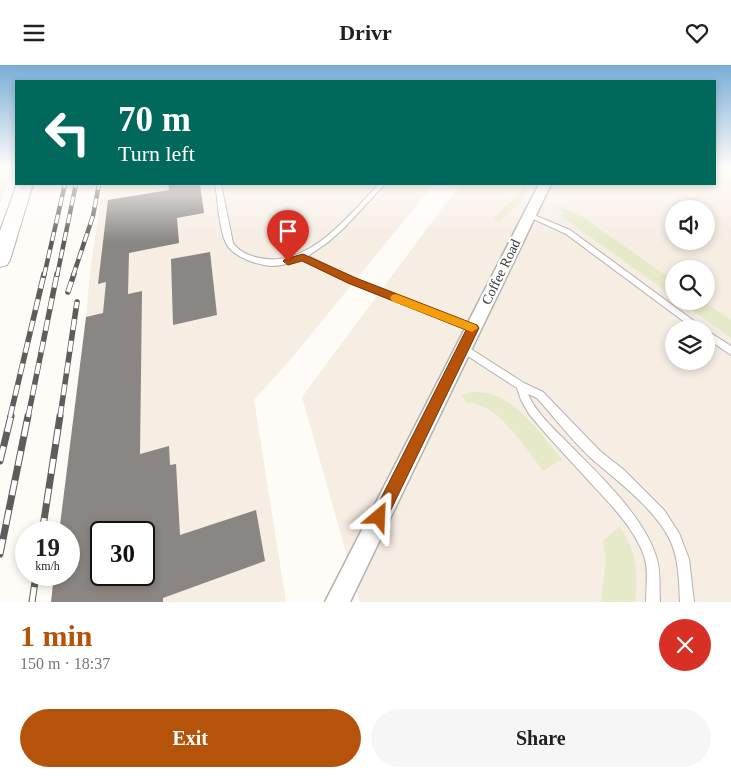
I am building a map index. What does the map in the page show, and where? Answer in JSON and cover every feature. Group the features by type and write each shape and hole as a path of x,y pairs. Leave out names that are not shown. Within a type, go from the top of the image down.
{"main road":[{"path":"0,260 23,192"}],"street":[{"name":"Coffee Road","path":"337,602 541,192"}],"lane":[{"path":"220,192 230,243 238,254 261,263 288,261 303,257 320,246 374,192"},
{"path":"530,215 568,232 689,320"},
{"path":"303,257 352,281 473,328"},
{"path":"715,339 731,351"},
{"path":"463,349 521,386 540,395 596,455 620,474 660,514 675,537 683,559 687,602"},
{"path":"521,386 523,398 528,405 637,531 650,557 653,602"}],"shaded area":[{"path":"0,192 5,192 0,204"},
{"path":"102,192 427,192 290,360 254,400 286,602 60,602 65,586 80,586 80,521 68,521 90,272"},
{"path":"454,192 731,192 731,602 360,602 302,397"}],"green space":[{"path":"519,192 526,192 518,204 499,222 493,219"},
{"path":"554,205 581,216 665,275 665,291 560,215 565,214"},
{"path":"715,309 731,320 731,338 715,326 715,320 706,320 692,310"},
{"path":"473,392 487,393 512,405 534,425 562,459 543,471 519,439 500,418 478,404 467,403 462,395"},
{"path":"620,527 630,545 635,563 637,582 635,602 601,602 606,560 603,541"}],"building":[{"path":"156,192 201,192 204,213 177,218 179,243 129,253 128,294 142,291 140,454 169,446 170,465 176,464 180,535 256,510 265,561 163,598 163,602 51,602 53,586 80,586 80,521 60,521 86,317 103,313 106,282 98,284 108,200"},
{"path":"210,252 217,315 173,325 171,259"}],"railway":[{"path":"44,276 63,192"},
{"path":"57,276 74,192"},
{"path":"73,276 93,216 97,192"},
{"path":"10,417 44,274"},
{"path":"28,417 57,274"},
{"path":"68,292 74,274"},
{"path":"60,417 77,302"},
{"path":"0,461 11,416"},
{"path":"0,554 28,416"},
{"path":"44,521 60,416"},
{"path":"32,602 34,586"}],"slow traffic":[{"path":"396,298 472,328"}],"route":[{"path":"288,261 303,257 352,281 473,328 379,517"}]}
